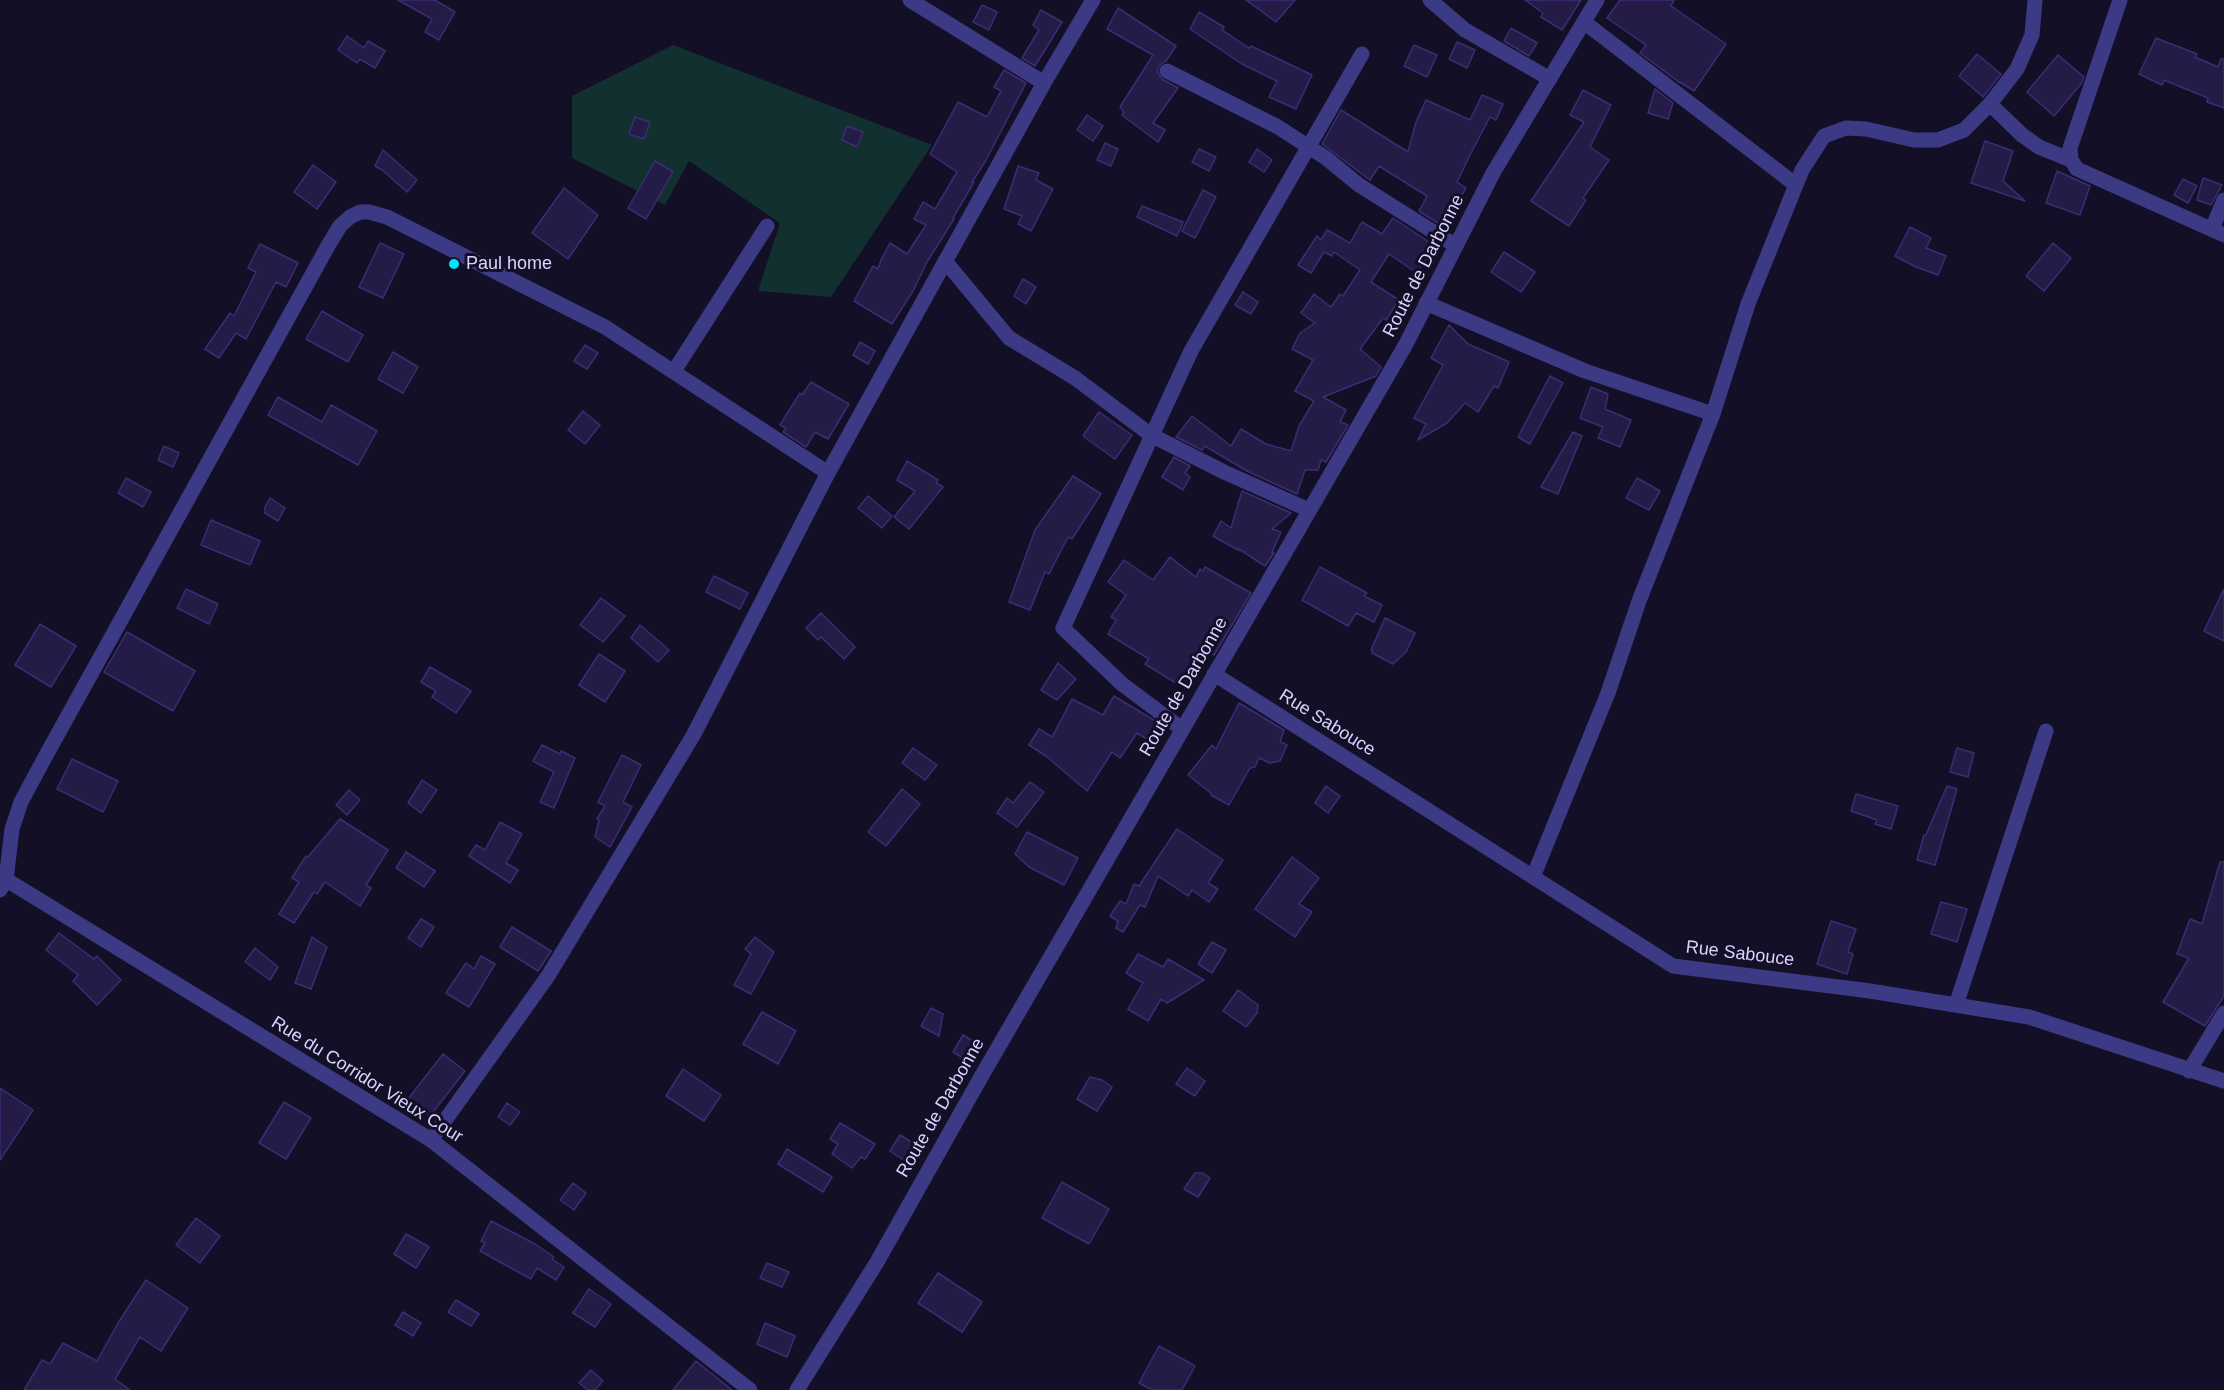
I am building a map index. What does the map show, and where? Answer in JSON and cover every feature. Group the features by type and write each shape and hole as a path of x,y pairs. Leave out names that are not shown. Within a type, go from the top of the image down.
{"street":[{"path":"910,0 1044,83"},
{"path":"431,1140 548,976 694,734 828,473 1044,83 1093,0"},
{"path":"1430,0 1465,30 1550,79"},
{"name":"Route de Darbonne","path":"797,1390 877,1262 1182,729 1406,344 1493,173 1598,0"},
{"path":"1533,877 1608,693 1638,601 1713,414 1748,304 1802,170 1824,136 1846,128 1866,129 1914,140 1938,140 1964,130 1990,104 2017,69 2032,35 2036,0"},
{"path":"2071,160 2070,148 2073,136 2120,0"},
{"path":"1584,22 1796,185"},
{"path":"1182,729 1122,684 1063,628 1191,351 1362,54"},
{"path":"1167,72 1278,128 1326,159 1359,185 1456,246"},
{"path":"1990,104 2022,135 2039,147 2071,160 2078,169 2218,232 2224,200"},
{"path":"2,882 12,829 21,802 329,244 340,226 360,212 387,217 605,327 828,473"},
{"path":"674,371 767,226"},
{"path":"945,261 1009,338 1075,378 1151,435 1309,510"},
{"path":"1426,303 1585,370 1713,414"},
{"name":"Rue Sabouce","path":"1214,674 1673,966 1870,991 2029,1017 2224,1081"},
{"path":"1956,1005 2046,731"},
{"name":"Rue du Corridor Vieux Cour","path":"2,882 431,1140 750,1390"},
{"path":"2189,1071 2224,1013"}],"green space":[{"path":"673,45 932,145 831,297 758,291 780,223 689,161 665,205 572,158 572,96"}],"building":[{"path":"398,0 435,0 455,12 439,40 425,32 432,19"},
{"path":"1246,0 1295,0 1276,22"},
{"path":"1525,0 1581,0 1562,30 1541,17 1543,13"},
{"path":"1620,0 1674,0 1671,6 1726,44 1694,91 1640,53 1646,45 1607,18"},
{"path":"982,5 997,12 989,30 973,22"},
{"path":"1118,8 1176,46 1157,71 1162,79 1178,88 1153,123 1165,130 1158,142 1122,115 1124,112 1120,107 1153,55 1107,29"},
{"path":"1041,10 1062,22 1035,66 1022,58 1039,30 1033,25"},
{"path":"1199,12 1224,27 1222,30 1249,48 1251,46 1312,75 1296,109 1269,97 1277,81 1242,64 1190,29"},
{"path":"1511,28 1537,43 1529,56 1504,41"},
{"path":"347,36 364,48 368,41 385,51 375,68 360,59 357,63 338,50"},
{"path":"2156,38 2197,54 2195,57 2218,67 2221,59 2224,59 2224,108 2207,102 2208,98 2164,80 2162,85 2139,74"},
{"path":"1457,42 1475,50 1467,68 1449,59"},
{"path":"1414,45 1437,55 1427,77 1404,66"},
{"path":"1977,54 2001,74 1983,97 1959,76"},
{"path":"2058,55 2084,77 2081,84 2054,116 2027,92"},
{"path":"1004,70 1026,83 954,219 892,324 854,301 873,266 878,269 890,243 907,254 926,225 914,219 923,202 935,209 957,172 930,154 958,102 987,117 1001,91 994,87"},
{"path":"1655,89 1673,103 1668,119 1648,113"},
{"path":"1583,90 1611,105 1590,147 1609,160 1583,198 1586,200 1569,226 1531,201 1584,122 1570,115"},
{"path":"1482,95 1503,104 1496,120 1490,117 1457,182 1466,188 1444,227 1419,211 1427,196 1379,166 1370,180 1322,144 1341,110 1408,152 1416,122 1426,100 1470,120"},
{"path":"1087,115 1103,126 1093,141 1077,130"},
{"path":"635,117 650,122 644,139 629,134"},
{"path":"847,126 863,132 857,147 842,140"},
{"path":"1985,141 2013,151 2003,181 2025,201 1971,183"},
{"path":"1105,143 1118,149 1111,166 1097,160"},
{"path":"1199,149 1216,157 1209,171 1192,162"},
{"path":"1257,149 1272,160 1264,172 1249,162"},
{"path":"383,150 417,180 407,192 375,166"},
{"path":"655,161 673,172 646,219 628,208"},
{"path":"313,165 336,182 317,209 294,192"},
{"path":"1018,166 1039,173 1036,180 1053,189 1031,231 1018,224 1022,216 1004,209"},
{"path":"2057,171 2090,186 2080,215 2046,203"},
{"path":"2203,178 2222,185 2211,205 2197,200"},
{"path":"2183,179 2197,186 2188,203 2174,195"},
{"path":"564,188 598,215 568,259 532,233"},
{"path":"1203,190 1216,197 1195,238 1182,231"},
{"path":"1142,206 1183,222 1177,236 1137,217"},
{"path":"1393,218 1435,246 1417,273 1389,254 1371,282 1399,300 1386,320 1383,318 1360,349 1381,367 1376,376 1323,397 1346,410 1340,422 1348,425 1326,462 1321,460 1318,470 1305,470 1297,494 1247,471 1205,446 1202,450 1176,437 1192,416 1231,446 1241,429 1266,444 1291,451 1299,426 1314,401 1295,391 1313,360 1292,349 1300,333 1315,323 1301,313 1314,294 1331,307 1340,294 1343,296 1360,270 1334,252 1332,256 1324,252 1311,273 1298,265 1317,236 1321,240 1327,230 1350,243 1362,222 1382,234"},
{"path":"1910,227 1931,238 1926,248 1946,256 1938,275 1895,256"},
{"path":"380,243 404,254 383,298 359,287"},
{"path":"2053,243 2071,258 2044,291 2026,276"},
{"path":"260,244 298,263 286,287 276,282 246,339 236,333 219,358 205,349 230,313 234,316 256,272 248,268"},
{"path":"1504,252 1535,272 1521,292 1491,272"},
{"path":"1023,279 1036,287 1026,304 1014,296"},
{"path":"1243,292 1258,302 1251,314 1235,305"},
{"path":"322,311 363,335 348,362 306,339"},
{"path":"1449,325 1468,344 1509,362 1498,388 1494,386 1478,412 1465,403 1447,423 1418,440 1426,424 1414,418 1443,365 1431,358"},
{"path":"860,342 875,351 868,364 853,355"},
{"path":"585,345 598,353 587,369 574,361"},
{"path":"393,352 418,367 403,393 378,379"},
{"path":"1550,376 1563,383 1530,444 1518,437"},
{"path":"811,382 849,404 828,439 815,432 806,447 783,432 786,428 780,425 800,393 802,395"},
{"path":"1591,387 1608,394 1605,409 1631,420 1620,447 1598,438 1603,427 1580,418"},
{"path":"278,397 322,422 331,405 377,431 358,465 268,415"},
{"path":"583,411 600,425 585,444 568,430"},
{"path":"1099,412 1132,435 1115,459 1083,436"},
{"path":"1573,432 1582,436 1558,494 1541,487"},
{"path":"164,446 179,453 173,467 158,460"},
{"path":"1174,457 1190,466 1185,473 1190,477 1183,490 1162,477"},
{"path":"907,461 938,480 936,483 943,487 909,529 894,517 915,491 897,480"},
{"path":"1073,476 1101,494 1072,539 1068,537 1049,574 1045,572 1030,610 1009,602 1035,530"},
{"path":"126,478 151,492 143,507 118,493"},
{"path":"1637,478 1660,491 1649,510 1626,498"},
{"path":"1242,491 1291,513 1272,529 1281,532 1272,552 1274,553 1265,566 1213,536 1221,521 1231,528"},
{"path":"868,496 892,516 882,528 858,508"},
{"path":"270,498 285,508 278,521 265,513 265,507"},
{"path":"211,520 260,541 250,565 201,545"},
{"path":"1170,557 1196,577 1200,569 1203,571 1205,567 1251,593 1214,655 1207,650 1184,688 1145,664 1149,659 1108,634 1116,620 1111,617 1126,595 1108,582 1124,560 1153,580"},
{"path":"1320,567 1367,593 1364,596 1382,605 1374,622 1356,613 1348,626 1302,600"},
{"path":"714,576 748,593 740,609 706,592"},
{"path":"186,589 218,604 209,624 177,608"},
{"path":"2224,589 2224,641 2204,631"},
{"path":"601,598 625,616 603,642 580,625"},
{"path":"821,613 855,647 844,659 821,637 818,640 806,628"},
{"path":"1385,618 1415,633 1406,652 1393,664 1372,653 1371,650"},
{"path":"40,624 76,646 51,687 15,665"},
{"path":"640,625 669,650 658,662 631,638"},
{"path":"127,632 195,671 173,711 104,672"},
{"path":"599,654 625,671 605,702 579,685"},
{"path":"1058,663 1076,679 1057,700 1041,690"},
{"path":"430,667 471,691 456,713 432,697 436,691 421,682"},
{"path":"1114,696 1157,722 1147,739 1137,733 1120,758 1112,752 1087,791 1046,756 1029,745 1039,729 1052,737 1072,699 1103,715"},
{"path":"1239,703 1284,730 1280,742 1287,745 1280,761 1270,763 1259,758 1255,767 1250,768 1229,805 1211,795 1188,775 1212,745 1216,749"},
{"path":"542,745 575,758 554,808 540,802 554,772 533,761"},
{"path":"913,748 937,765 925,780 902,763"},
{"path":"1957,748 1974,753 1968,777 1950,772"},
{"path":"622,755 641,765 623,802 632,807 610,847 595,837 599,820 597,819 605,806 598,802"},
{"path":"72,759 118,781 103,812 57,789"},
{"path":"422,780 437,790 421,813 408,803"},
{"path":"1030,782 1044,792 1017,827 997,813 1007,798 1013,803"},
{"path":"1326,786 1340,796 1328,813 1315,803"},
{"path":"1947,786 1957,789 1935,865 1917,860 1924,835 1926,835"},
{"path":"902,789 920,804 886,846 868,832"},
{"path":"349,790 360,800 347,815 336,805"},
{"path":"1856,794 1898,806 1891,829 1875,824 1877,820 1851,811"},
{"path":"340,819 388,850 366,885 371,888 360,906 325,882 317,894 314,892 294,923 279,914 299,882 292,878 306,856 308,857"},
{"path":"500,822 522,834 506,863 518,870 510,883 469,856 476,845 485,850"},
{"path":"1177,829 1223,860 1208,883 1218,889 1209,902 1192,890 1188,896 1158,876 1145,907 1140,905 1123,932 1116,928 1118,921 1110,916 1120,901 1126,904 1134,884 1139,886"},
{"path":"1027,832 1078,858 1064,885 1029,867 1015,854"},
{"path":"406,852 435,871 424,887 396,868"},
{"path":"1292,857 1319,878 1299,904 1312,912 1295,937 1255,909"},
{"path":"2220,862 2224,862 2224,996 2205,1026 2163,1002 2189,958 2177,954 2190,919 2202,924"},
{"path":"1941,902 1967,909 1957,942 1931,934"},
{"path":"421,919 434,927 421,947 408,938"},
{"path":"1831,921 1856,929 1848,952 1853,954 1847,974 1817,964"},
{"path":"512,927 551,951 538,971 500,947"},
{"path":"59,933 94,959 97,956 121,980 97,1005 73,981 78,975 46,950"},
{"path":"312,937 327,947 311,989 295,983"},
{"path":"755,937 774,952 751,994 734,985 751,954 745,949"},
{"path":"1212,942 1226,950 1212,973 1198,964"},
{"path":"255,948 278,967 270,980 245,962"},
{"path":"1138,954 1163,967 1168,959 1204,980 1167,1003 1161,999 1148,1021 1128,1009 1143,983 1126,973"},
{"path":"481,956 495,964 469,1007 446,993 466,963 474,969"},
{"path":"1238,990 1258,1005 1257,1013 1246,1027 1223,1011"},
{"path":"931,1008 943,1014 939,1036 921,1026"},
{"path":"762,1012 796,1031 778,1064 743,1044"},
{"path":"963,1035 978,1044 968,1061 953,1052"},
{"path":"443,1054 465,1071 430,1116 408,1099"},
{"path":"1187,1068 1205,1081 1195,1096 1176,1084"},
{"path":"683,1069 721,1095 704,1121 666,1096"},
{"path":"1090,1077 1102,1080 1112,1087 1097,1111 1077,1099"},
{"path":"0,1088 33,1110 0,1160"},
{"path":"284,1102 311,1118 286,1159 259,1143"},
{"path":"507,1103 520,1112 510,1125 498,1117"},
{"path":"840,1123 875,1144 865,1159 861,1157 852,1168 832,1154 838,1144 830,1139"},
{"path":"900,1135 916,1145 905,1161 890,1151"},
{"path":"787,1149 832,1177 823,1192 778,1164"},
{"path":"1195,1173 1203,1173 1210,1178 1198,1197 1184,1189"},
{"path":"1062,1182 1109,1209 1089,1244 1042,1218"},
{"path":"573,1183 586,1193 574,1210 560,1200"},
{"path":"196,1218 220,1236 200,1263 176,1245"},
{"path":"491,1221 535,1244 554,1257 552,1259 564,1267 556,1280 537,1268 531,1279 480,1251 485,1243 481,1241"},
{"path":"406,1234 429,1247 416,1268 394,1254"},
{"path":"767,1263 789,1272 782,1287 760,1278"},
{"path":"938,1273 982,1302 962,1332 918,1303"},
{"path":"146,1280 188,1308 161,1351 140,1337 115,1379 130,1390 24,1390 42,1360 50,1364 63,1343 97,1361"},
{"path":"589,1289 611,1304 595,1327 573,1313"},
{"path":"456,1300 479,1314 471,1326 448,1312"},
{"path":"403,1312 421,1323 413,1336 395,1325"},
{"path":"765,1323 795,1336 787,1357 757,1344"},
{"path":"1159,1346 1195,1366 1182,1390 1152,1390 1139,1383"},
{"path":"696,1361 732,1390 673,1390"},
{"path":"591,1370 603,1381 595,1390 588,1390 579,1383"}],"place":[{"name":"Paul home","path":"454,264"}]}
